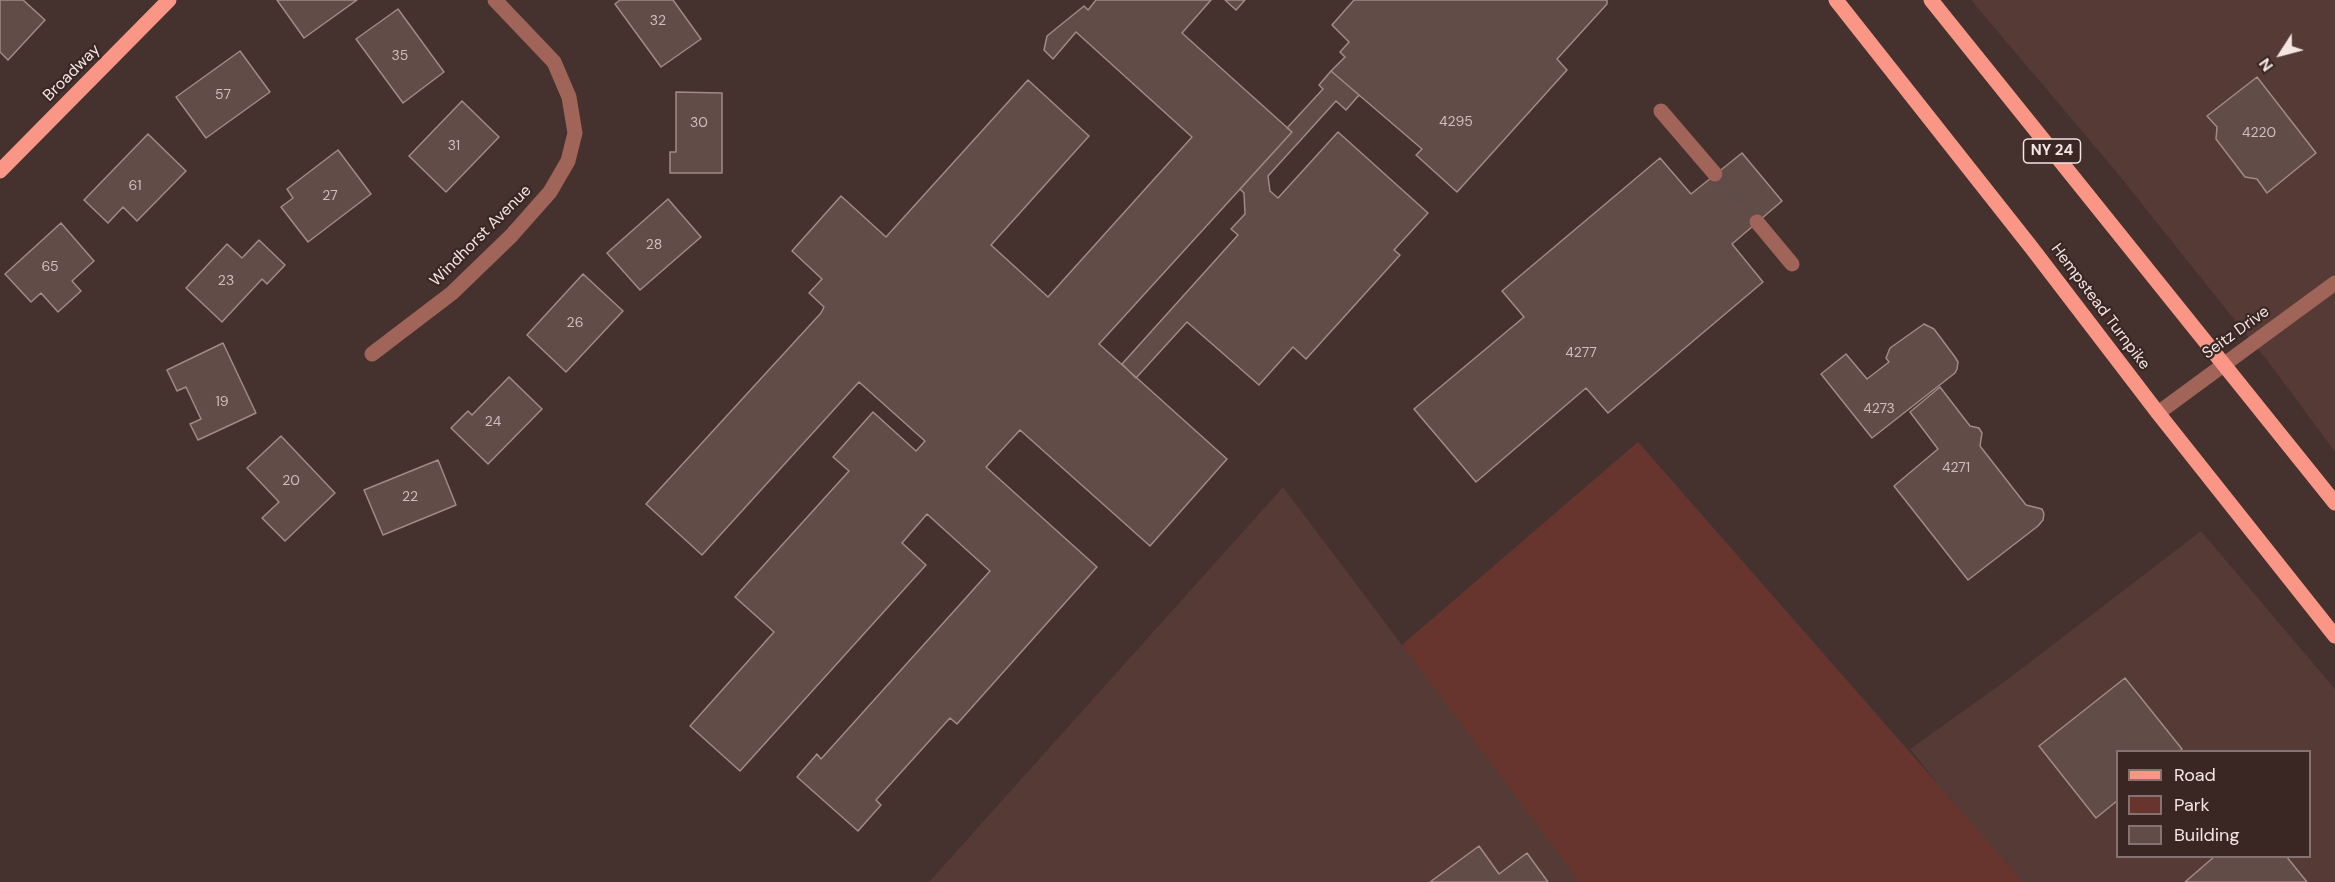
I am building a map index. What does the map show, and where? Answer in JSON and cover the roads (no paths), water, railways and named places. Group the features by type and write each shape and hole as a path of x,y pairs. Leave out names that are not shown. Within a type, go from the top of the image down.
{"main road":[{"name":"Broadway","path":"0,171 169,0"},
{"name":"Hempstead Turnpike","path":"1836,0 2335,636"},
{"name":"NY 24","path":"1931,0 2335,503"}],"street":[{"name":"Windhorst Avenue","path":"372,354 452,293 511,236 550,192 568,161 574,133 569,97 554,62 495,0"},
{"path":"1660,111 1715,174"},
{"path":"1757,222 1792,264"},
{"name":"Seitz Drive","path":"2158,413 2335,283"}],"tunnel":[{"path":"1715,174 1757,222"}]}
